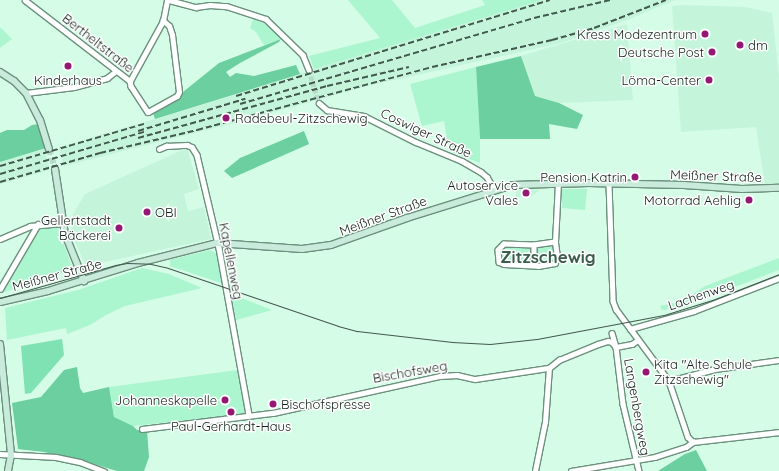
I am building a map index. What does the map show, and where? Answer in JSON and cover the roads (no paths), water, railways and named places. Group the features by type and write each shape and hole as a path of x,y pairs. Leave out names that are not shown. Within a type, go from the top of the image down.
{"main road":[{"path":"0,72 14,81 26,93 37,113 49,149"},
{"path":"55,169 65,234 84,281"},
{"name":"Meißner Straße","path":"0,302 84,281 138,263 217,243 302,248 332,245 494,189 527,183 684,185 742,189 778,188"},
{"path":"0,344 10,455 9,468"}],"street":[{"name":"Bertheltstraße","path":"25,0 130,81 130,86 148,112 177,96 179,92 172,35 169,26 163,21"},
{"path":"130,81 163,21 168,0 196,7 211,2 266,19 303,55 309,70"},
{"path":"26,93 74,87 107,78 116,71"},
{"name":"Coswiger Straße","path":"319,104 327,110 364,116 416,142 462,161 487,177 494,189"},
{"name":"Kapellenweg","path":"159,149 166,146 187,145 192,147 197,155 217,243 242,369 249,415"},
{"path":"555,242 504,244 499,248 499,262 534,265 555,263 557,257 555,242 558,183"},
{"path":"609,184 613,301 616,309 669,381 688,437 692,442"},
{"path":"0,239 30,226 38,224 63,223"},
{"path":"0,289 38,224"},
{"path":"534,244 534,265"},
{"name":"Lachenweg","path":"630,329 694,311 779,278"},
{"path":"612,333 616,347"},
{"name":"Bischofsweg","path":"142,429 290,409 440,376 457,375 475,378 549,368 559,360 598,344 608,341 612,342 616,347 632,344 638,340"},
{"name":"Langenbergweg","path":"616,347 623,404 635,462 639,471"},
{"path":"669,381 729,366 779,360"},
{"path":"535,471 545,422 549,368"},
{"path":"571,471 635,462 686,447 692,442 750,434 779,432"},
{"path":"0,454 56,457 80,462 104,471"}],"tunnel":[{"path":"309,70 319,103"},
{"path":"49,149 55,169"}],"tram line":[{"path":"0,298 116,265 127,263 151,264 168,268 338,326 357,331 452,342 490,344 537,339 664,315 715,299 779,274"}],"railway":[{"path":"236,96 550,0"},
{"path":"240,104 534,18 610,0"},
{"path":"0,182 100,153 197,130 432,67 552,40 594,28 666,0"},
{"path":"138,138 327,86 409,67"},
{"path":"138,131 245,99"},
{"path":"0,166 144,124"},
{"path":"0,174 144,132"}],"place":[{"name":"Kress Modezentrum","path":"705,34"},
{"name":"dm","path":"740,45"},
{"name":"Deutsche Post","path":"712,52"},
{"name":"Kinderhaus","path":"68,66"},
{"name":"Löma-Center","path":"709,80"},
{"name":"Radebeul-Zitzschewig","path":"226,118"},
{"name":"Pension Katrin","path":"635,177"},
{"name":"Autoservice Vales","path":"526,193"},
{"name":"Motorrad Aehlig","path":"749,200"},
{"name":"OBI","path":"147,212"},
{"name":"Gellertstadt Bäckerei","path":"119,228"},
{"name":"Kita \"Alte Schule Zitzschewig\"","path":"646,372"},
{"name":"Johanneskapelle","path":"225,400"},
{"name":"Bischofspresse","path":"273,404"},
{"name":"Paul-Gerhardt-Haus","path":"231,412"}],"district":[{"name":"Zitzschewig","path":"548,257"}]}
